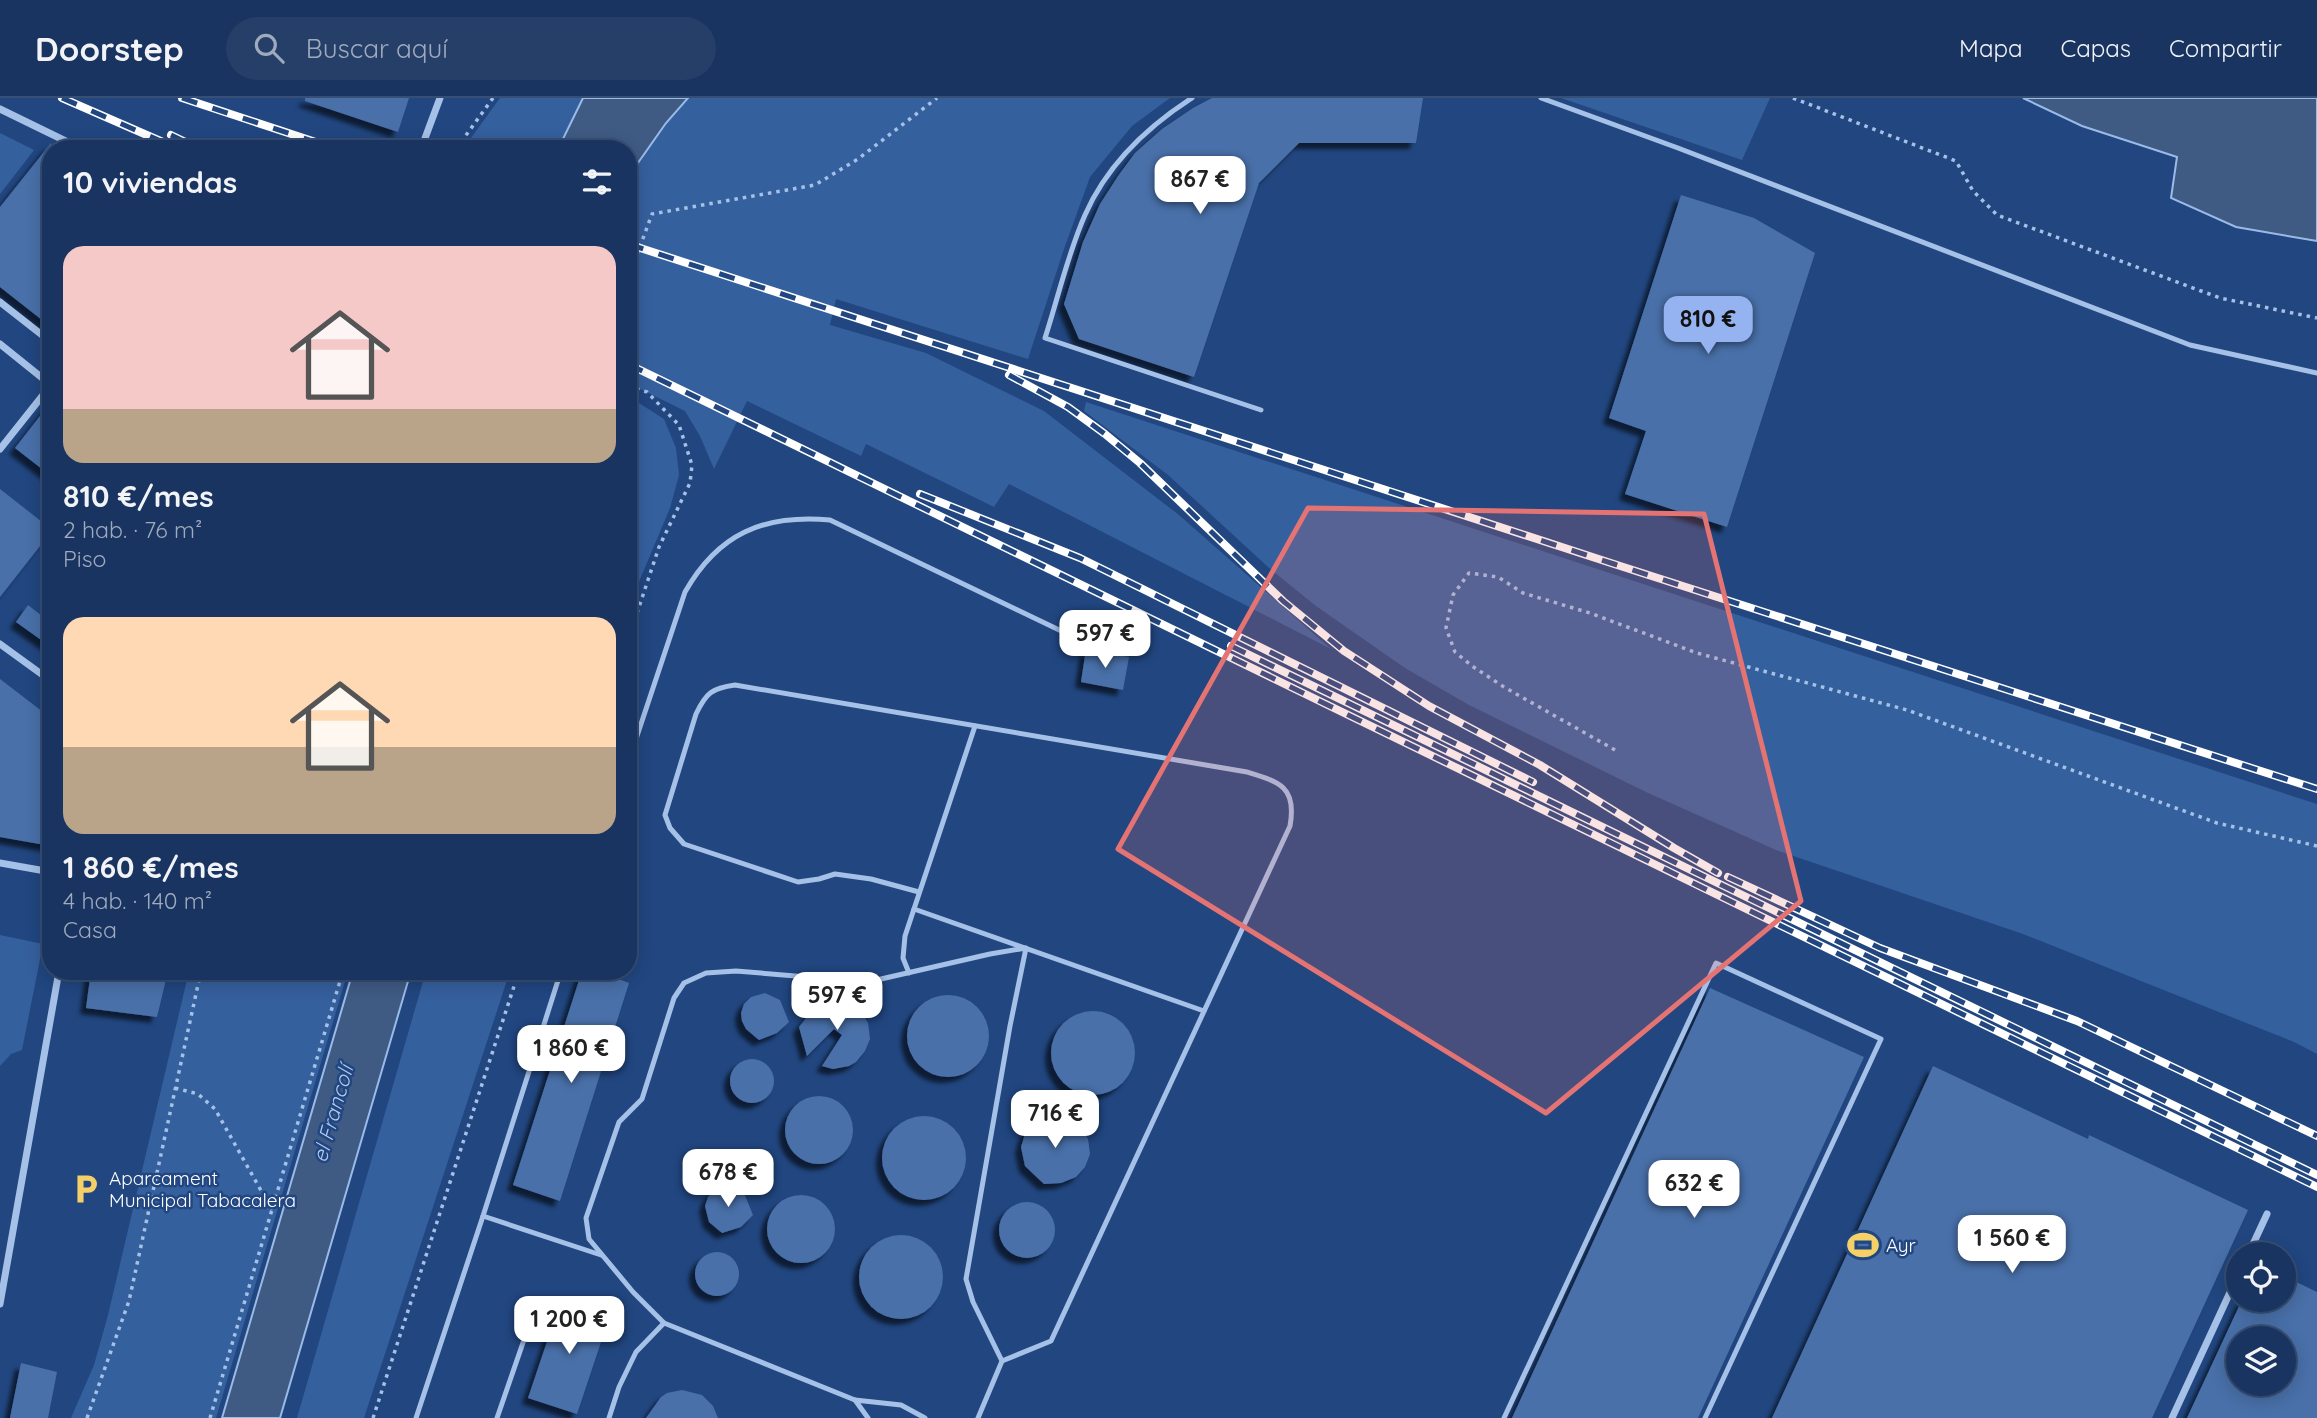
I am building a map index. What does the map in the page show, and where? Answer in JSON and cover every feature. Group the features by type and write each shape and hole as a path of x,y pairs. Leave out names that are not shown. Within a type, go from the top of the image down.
{"street":[{"path":"424,140 440,98"},
{"path":"0,109 64,140"},
{"path":"0,302 42,335"},
{"path":"0,344 42,378"},
{"path":"0,449 42,396"},
{"path":"0,643 42,674"},
{"path":"0,863 42,870"},
{"path":"0,1304 57,980"},
{"path":"2254,1242 2267,1214"},
{"path":"2172,1418 2226,1301"}],"lane":[{"path":"1192,98 1149,129 1121,157 1100,186 1084,216 1045,338 1261,410"},
{"path":"1541,98 2179,341 2317,373"},
{"path":"637,736 685,592 696,572 723,545 743,531 767,522 813,518 830,520 1103,651"},
{"path":"919,892 871,878 835,874 798,883 684,844 670,828 665,815 703,699 717,687 735,685 1247,772 1277,781 1288,793 1293,810 1290,826 1051,1341 1002,1361 978,1418"},
{"path":"909,972 903,958 905,936 975,726"},
{"path":"914,909 1204,1011"},
{"path":"925,1418 901,1405 855,1400 664,1323 633,1292 589,1239 586,1218 619,1122 642,1099 674,998 684,983 706,973 736,971 868,982 1026,948"},
{"path":"1002,1361 973,1302 966,1279 1026,948"},
{"path":"1504,1418 1716,963 1881,1039 1705,1418"},
{"path":"416,1418 559,980"},
{"path":"483,1216 603,1256"},
{"path":"497,1418 536,1305"},
{"path":"609,1418 636,1352 664,1323"},
{"path":"855,1400 868,1418"}],"path":[{"path":"463,140 493,98"},
{"path":"637,255 652,214 815,185 858,159 937,98"},
{"path":"1793,98 1956,161 1973,191 1997,215 2220,298 2317,318"},
{"path":"637,389 646,392 680,425 692,465 690,483 659,547 637,613"},
{"path":"1615,750 1504,687 1455,652 1446,628 1453,595 1469,573 1498,577 1523,593 1590,612 1698,653 1907,710 2217,823 2317,846"},
{"path":"88,1418 130,1301 199,980"},
{"path":"210,1418 340,980"},
{"path":"373,1418 516,980"},
{"path":"175,1087 198,1094 215,1109 272,1210"}],"highlighted area":[{"path":"1308,508 1704,514 1801,901 1546,1113 1118,849"}],"shaded area":[{"path":"500,98 583,98 562,140 470,140"},
{"path":"688,98 1170,98 1132,126 1090,177 1028,359 836,299 830,325 926,353 1044,411 1179,515 1331,649 1009,484 994,507 866,444 861,456 747,401 714,469 700,436 685,411 637,387 637,164 666,123"},
{"path":"1561,98 1770,98 1742,160"},
{"path":"0,133 34,150 0,194"},
{"path":"637,402 664,419 676,448 679,475 670,508 637,587"},
{"path":"1086,402 2317,804 2317,1054 2294,1042 2023,934 1776,850 1646,792 1469,705 1405,668 1316,606 1268,567 1168,475 1084,411"},
{"path":"0,935 42,944 42,949 22,1050 11,1054 0,1066"},
{"path":"187,980 345,980 216,1418 71,1418 94,1365"},
{"path":"423,980 507,980 364,1418 297,1418"}],"water":[{"path":"583,98 688,98 666,123 637,164 637,140 562,140"},
{"path":"2023,98 2317,98 2317,241 2236,227 2171,198 2177,157 2082,126"},
{"name":"el Francolí","path":"350,980 408,980 280,1418 222,1418"}],"building":[{"path":"305,98 409,98 398,132 305,101"},
{"path":"1212,98 1423,98 1416,143 1299,143 1259,183 1194,377 1079,339 1064,304 1083,242 1100,204 1118,176 1135,153 1162,129"},
{"path":"42,154 42,320 0,287 0,207"},
{"path":"1681,195 1754,218 1815,253 1727,527 1625,494 1646,431 1609,418"},
{"path":"42,414 42,469 15,448"},
{"path":"0,489 42,522 42,543 0,597"},
{"path":"28,605 42,616 42,641 16,622"},
{"path":"1086,649 1101,656 1108,653 1129,657 1123,690 1081,682"},
{"path":"0,679 42,711 42,844 0,837"},
{"path":"90,980 166,980 157,1017 86,1008"},
{"path":"579,980 621,980 629,983 560,1201 513,1185"},
{"path":"1710,988 1864,1057 1698,1418 1512,1418"},
{"path":"765,993 780,1000 789,1022 777,1033 759,1040 746,1029 741,1013 744,1004 751,997"},
{"path":"940,995 956,995 971,1001 983,1013 989,1036 983,1059 971,1071 956,1077 940,1077 925,1071 913,1059 907,1044 907,1028 913,1013 925,1001"},
{"path":"835,1000 844,1001 861,1011 868,1023 870,1039 856,1062 833,1069 822,1066 842,1035 834,1029 807,1056 799,1027 814,1008"},
{"path":"1093,1011 1116,1018 1128,1030 1135,1053 1128,1076 1116,1088 1093,1095 1070,1088 1058,1076 1051,1053 1058,1030 1070,1018"},
{"path":"752,1059 761,1060 768,1065 773,1072 773,1090 768,1097 761,1102 752,1103 743,1102 736,1097 731,1090 730,1081 731,1072 736,1065 743,1060"},
{"path":"1933,1066 2088,1139 2089,1135 2248,1210 2233,1242 2226,1242 2226,1258 2152,1418 1772,1418"},
{"path":"819,1096 832,1098 843,1106 851,1117 851,1143 843,1154 832,1162 819,1164 806,1162 795,1154 787,1143 785,1130 787,1117 795,1106 806,1098"},
{"path":"1055,1115 1064,1116 1081,1127 1088,1139 1090,1154 1085,1167 1076,1177 1061,1183 1044,1184 1025,1166 1021,1147 1025,1134 1033,1123"},
{"path":"924,1116 947,1123 959,1135 966,1158 959,1181 947,1193 924,1200 901,1193 889,1181 882,1158 889,1135 901,1123"},
{"path":"729,1186 744,1193 753,1215 741,1227 722,1233 709,1222 705,1206 714,1190"},
{"path":"808,1195 829,1210 835,1222 833,1242 825,1253 808,1263 794,1263 777,1253 769,1242 767,1222 777,1205 788,1197"},
{"path":"1027,1202 1038,1204 1047,1210 1053,1219 1053,1241 1047,1250 1038,1256 1027,1258 1016,1256 1007,1250 1001,1241 999,1230 1001,1219 1007,1210 1016,1204"},
{"path":"901,1235 924,1242 936,1254 943,1277 936,1300 924,1312 901,1319 878,1312 866,1300 859,1277 866,1254 878,1242"},
{"path":"717,1252 726,1253 733,1258 738,1265 738,1283 733,1290 726,1295 717,1296 708,1295 701,1290 696,1283 695,1274 696,1265 701,1258 708,1253"},
{"path":"2296,1282 2317,1292 2317,1418 2187,1418 2226,1334 2226,1396 2296,1396 2296,1326 2230,1326 2236,1312 2296,1312"},
{"path":"562,1297 610,1315 577,1414 528,1398"},
{"path":"21,1363 57,1372 48,1418 10,1418"},
{"path":"682,1390 702,1395 713,1406 718,1418 646,1418 661,1397"}],"railway":[{"path":"62,98 158,140"},
{"path":"182,98 310,140"},
{"path":"171,135 181,140"},
{"path":"637,247 2317,789"},
{"path":"637,368 2317,1187"},
{"path":"1009,375 1068,407 1105,434 1140,463 1283,601 1344,651 1429,706 1540,765 1718,873"},
{"path":"920,494 1080,558 1533,782"},
{"path":"1231,646 2317,1175"},
{"path":"1728,877 1880,948 2077,1021 2317,1136"}],"place":[{"name":"Aparcament Municipal Tabacalera","path":"86,1189"},
{"name":"Ayr","path":"1863,1245"}]}
